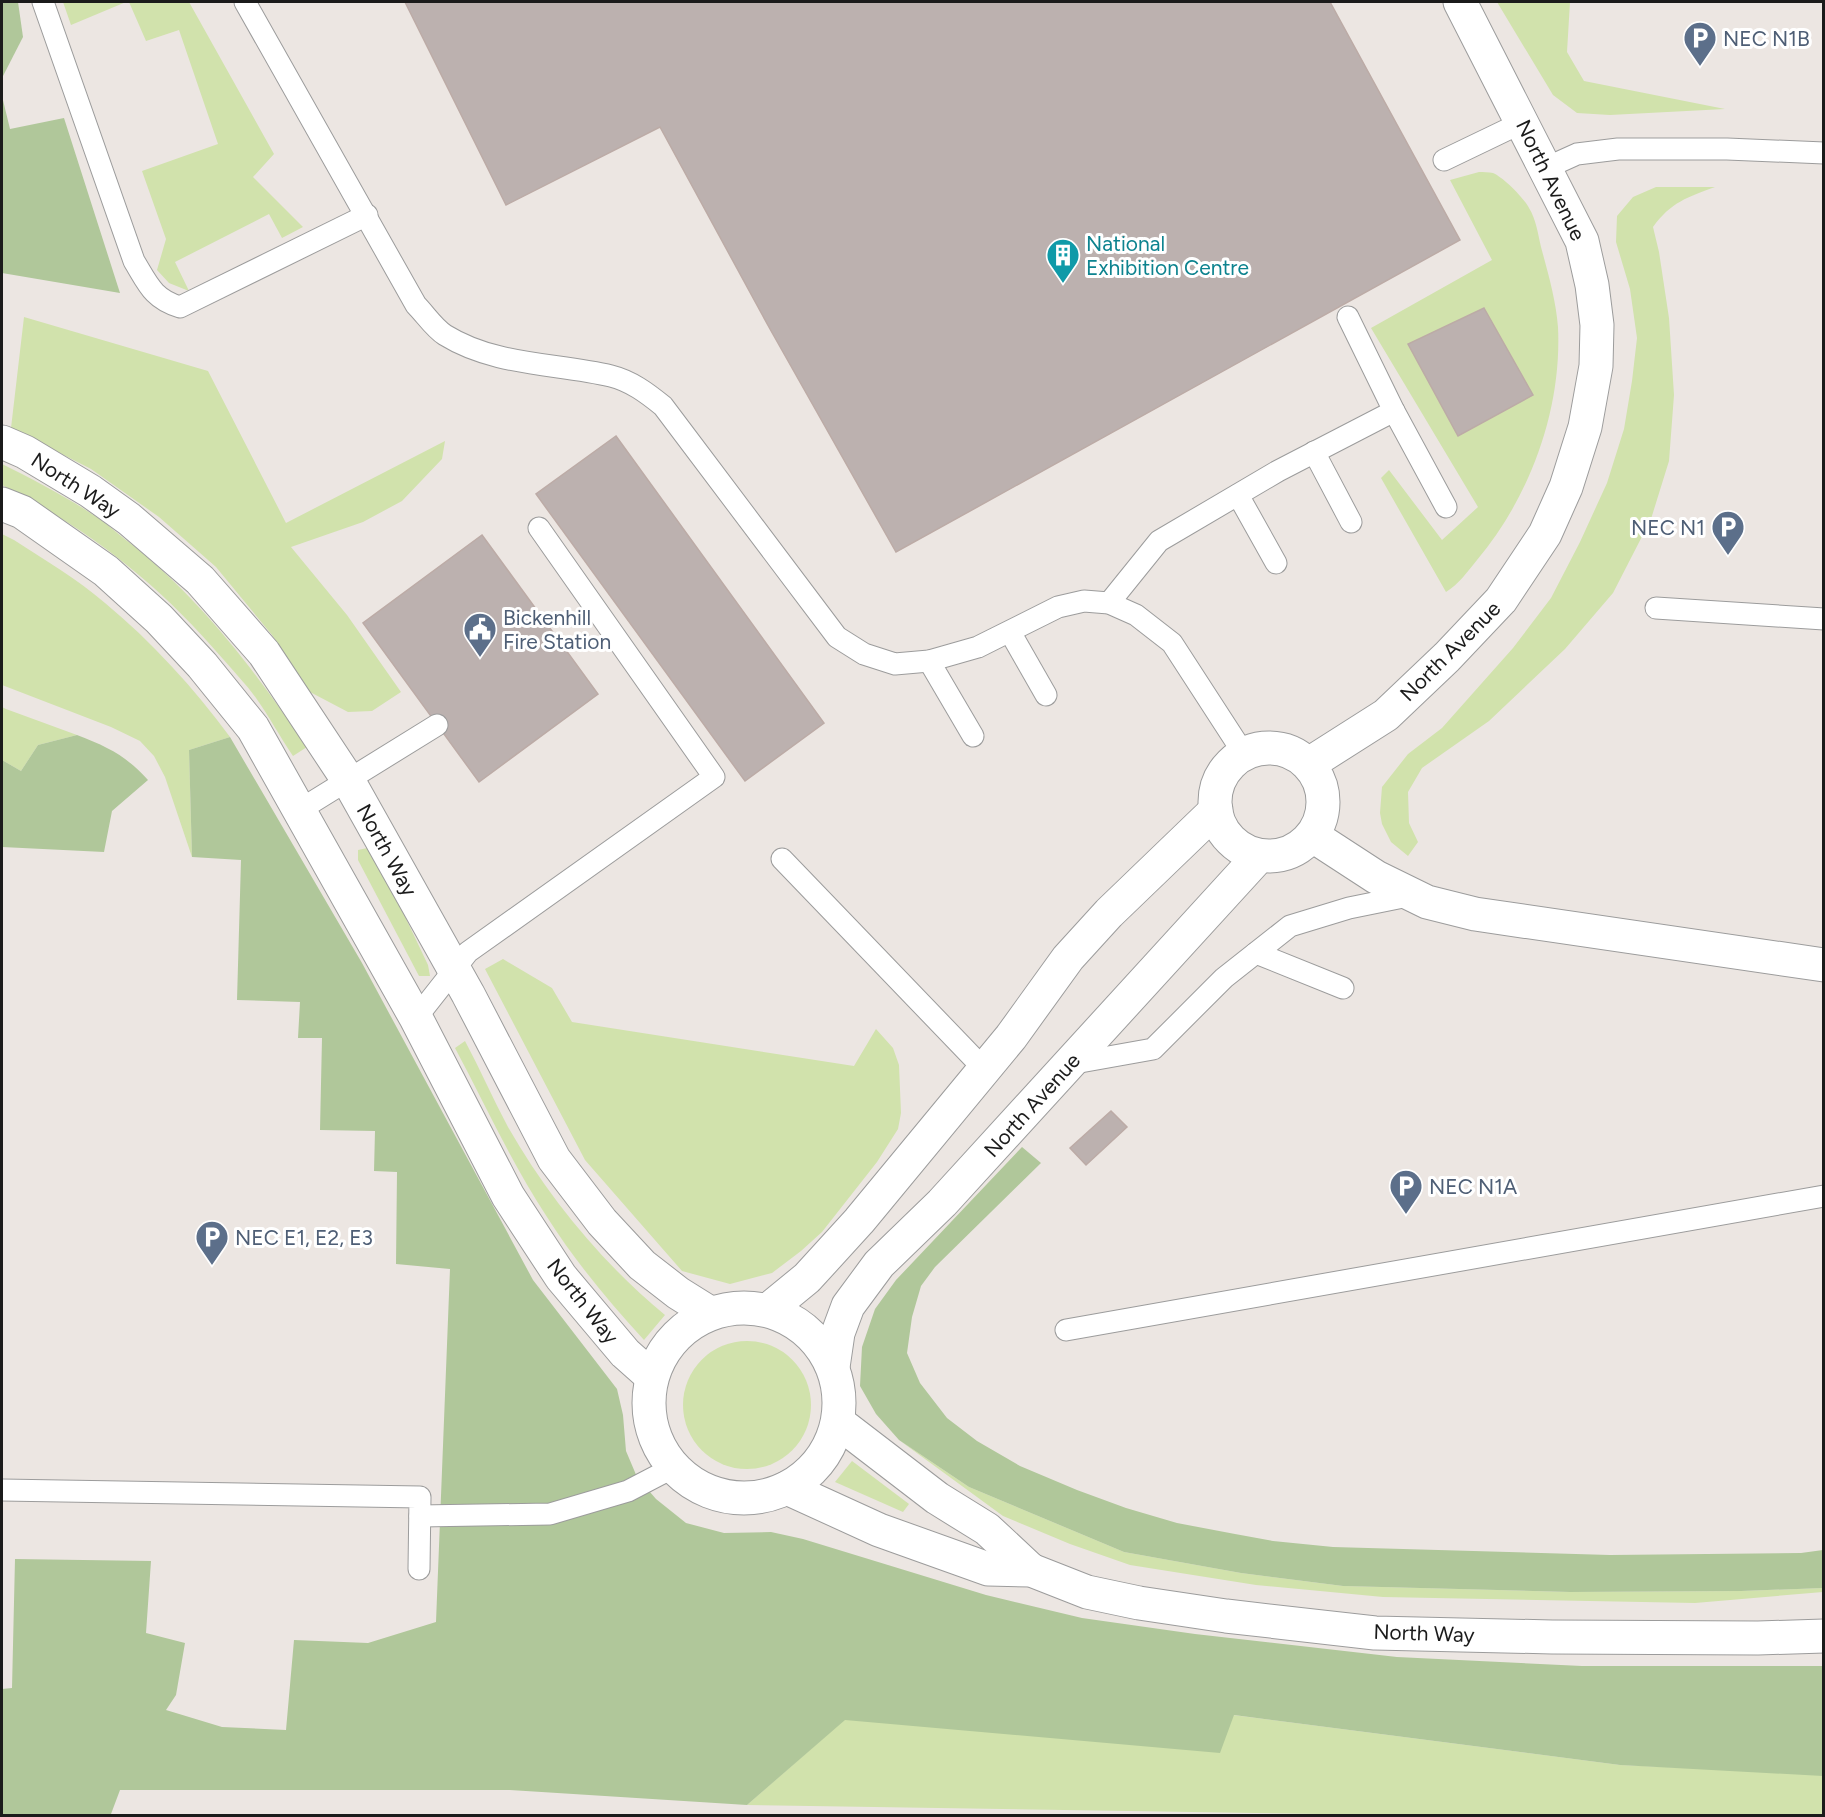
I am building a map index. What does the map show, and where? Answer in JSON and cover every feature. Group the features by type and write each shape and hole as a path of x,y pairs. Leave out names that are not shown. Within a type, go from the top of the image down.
{"street":[{"name":"North Avenue","path":"1309,764 1386,715 1447,657 1501,600 1545,534 1566,487 1585,428 1596,366 1597,325 1592,285 1582,241 1460,2"},
{"name":"North Way","path":"2,442 25,452 90,491 129,519 200,580 264,653 348,780 454,969 554,1159 602,1222 642,1265 678,1293 710,1313"},
{"name":"North Way","path":"2,504 22,513 106,571 159,619 202,665 253,728 416,1018 508,1196 561,1277 625,1353 652,1377"},
{"path":"1272,747 1291,752 1309,764 1319,780 1323,793 1323,812 1312,836 1285,855 1259,856 1241,849 1228,838 1218,822 1216,791 1221,777 1233,762 1244,754 1272,747"},
{"path":"768,1310 807,1278 859,1221 985,1070 1068,958 1109,913 1216,810"},
{"path":"1312,836 1376,877 1427,902 1475,914 1824,965"},
{"name":"North Avenue","path":"833,1367 838,1333 848,1306 879,1263 942,1203 1259,856"},
{"path":"739,1307 768,1310 795,1322 818,1341 833,1367 839,1394 838,1422 831,1443 820,1461 806,1476 788,1488 765,1496 740,1498 715,1494 693,1483 674,1467 660,1447 651,1425 649,1400 652,1377 661,1356 674,1338 691,1323 710,1313 739,1307"},
{"name":"North Way","path":"838,1422 937,1498 987,1529 1031,1570"},
{"name":"North Way","path":"788,1488 879,1530 988,1569 1031,1570 1087,1592 1139,1603 1226,1616 1375,1633 1563,1637 1824,1636"}],"lane":[{"path":"43,2 134,261 151,289 164,303 180,308 367,215"},
{"path":"245,2 416,305 443,334 478,351 514,360 612,376 642,389 663,406 837,638 864,654 895,664 929,661 978,647 1058,608 1084,600 1109,603 1136,615 1172,643 1244,754"},
{"path":"1444,160 1523,122"},
{"path":"1546,168 1577,154 1618,149 1727,149 1824,153"},
{"path":"1348,317 1394,411 1446,507"},
{"path":"1109,603 1159,541 1314,452 1394,411"},
{"path":"1314,452 1351,522"},
{"path":"1238,495 1276,563"},
{"path":"416,1018 468,952 714,777 539,528"},
{"path":"1656,608 1824,619"},
{"path":"1010,632 1046,694"},
{"path":"929,661 973,736"},
{"path":"298,811 437,725"},
{"path":"782,859 985,1070"},
{"path":"1069,1064 1153,1049 1224,978 1290,926 1349,908 1413,895"},
{"path":"1256,953 1343,988"},
{"path":"1066,1330 1824,1196"},
{"path":"420,1516 550,1514 628,1491 674,1467"},
{"path":"2,1490 420,1497 419,1569"}],"green space":[{"path":"2,2 18,2 23,37 2,78"},
{"path":"63,2 126,2 71,25"},
{"path":"129,2 189,2 274,154 253,177 303,227 282,238 269,214 175,262 189,291 169,283 157,270 166,239 142,171 218,144 179,30 146,41"},
{"path":"1497,2 1570,2 1567,52 1584,81 1725,109 1610,115 1577,113 1553,95"},
{"path":"2,96 10,129 64,118 120,293 2,273"},
{"path":"1479,172 1493,173 1513,188 1523,199 1533,217 1555,307 1558,327 1558,358 1548,421 1527,480 1513,509 1496,535 1463,577 1446,592 1381,478 1389,470 1442,540 1478,507 1371,328 1492,260 1450,180"},
{"path":"1656,187 1715,187 1688,197 1673,206 1653,227 1669,318 1674,395 1669,461 1651,519 1613,593 1565,649 1489,721 1422,768 1408,792 1409,823 1418,842 1408,856 1391,842 1382,824 1380,813 1382,787 1408,754 1442,728 1513,648 1551,598 1607,483 1624,429 1637,338 1630,289 1616,242 1617,216 1633,197"},
{"path":"24,317 208,371 286,523 445,441 442,459 402,501 363,522 291,547 347,615 401,692 372,711 348,712 310,692 272,635 216,567 159,517 91,469 11,428"},
{"path":"2,464 86,510 157,566 205,613 226,638 307,747 293,756 248,688 174,606 94,540 34,502 2,485"},
{"path":"2,534 72,578 139,633 202,701 230,737 189,750 192,857 165,777 154,756 140,741 111,727 2,685"},
{"path":"2,707 77,735 38,745 21,771 2,760"},
{"path":"77,735 115,753 132,764 148,780 112,811 104,852 2,847 2,760 21,771 38,745"},
{"path":"230,737 362,963 533,1280 617,1389 623,1415 626,1451 637,1477 656,1499 686,1523 724,1533 771,1532 803,1539 986,1595 1082,1618 1195,1634 1397,1657 1582,1666 1823,1666 1823,1776 1620,1765 1234,1715 1220,1753 845,1720 747,1805 510,1790 120,1790 111,1814 2,1816 2,1689 12,1688 15,1559 151,1561 146,1633 185,1643 176,1695 166,1710 222,1727 286,1730 294,1640 368,1643 436,1622 450,1269 396,1264 397,1172 374,1171 375,1131 320,1130 322,1038 298,1038 300,1002 237,1000 241,860 192,857 189,750"},
{"path":"372,847 428,965 430,976 419,976 358,860 358,850"},
{"path":"503,959 552,988 572,1022 854,1066 876,1029 893,1048 899,1065 901,1113 898,1129 877,1162 822,1232 772,1273 730,1284 682,1271 585,1160 485,969"},
{"path":"465,1041 508,1127 559,1204 598,1251 665,1315 644,1340 581,1265 534,1197 455,1048"},
{"path":"1022,1147 1041,1163 935,1267 921,1286 912,1317 907,1353 920,1383 947,1418 977,1441 1020,1466 1126,1508 1177,1523 1273,1541 1333,1547 1610,1555 1801,1553 1823,1550 1823,1588 1570,1592 1343,1586 1241,1573 1124,1552 969,1487 899,1440 876,1414 860,1386 862,1347 875,1309 896,1280"},
{"path":"747,1341 771,1346 792,1360 806,1381 811,1405 806,1429 792,1450 771,1464 747,1469 723,1464 702,1450 688,1429 683,1405 688,1381 702,1360 723,1346"},
{"path":"899,1440 969,1487 1124,1552 1241,1573 1343,1586 1570,1592 1823,1588 1823,1592 1695,1603 1383,1597 1256,1585 1130,1565 1070,1544 1003,1516"},
{"path":"852,1461 909,1504 903,1512 835,1482"},
{"path":"1233,1715 1620,1765 1824,1774 1823,1816 1383,1815 747,1805 844,1720"}],"building":[{"name":"National Exhibition Centre","path":"405,2 1330,2 1460,240 896,552 770,329 660,127 506,205"},
{"path":"1484,308 1533,395 1458,436 1408,344"},
{"path":"616,436 824,723 745,781 536,494"},
{"name":"Bickenhill Fire Station","path":"482,535 598,694 479,782 363,623"},
{"path":"1111,1111 1127,1127 1086,1165 1070,1148"}],"place":[{"name":"NEC N1B","path":"1700,67"},
{"name":"National Exhibition Centre","path":"1063,284"},
{"name":"NEC N1","path":"1728,556"},
{"name":"Bickenhill Fire Station","path":"480,658"},
{"name":"NEC N1A","path":"1406,1215"},
{"name":"NEC E1, E2, E3","path":"212,1266"}]}
